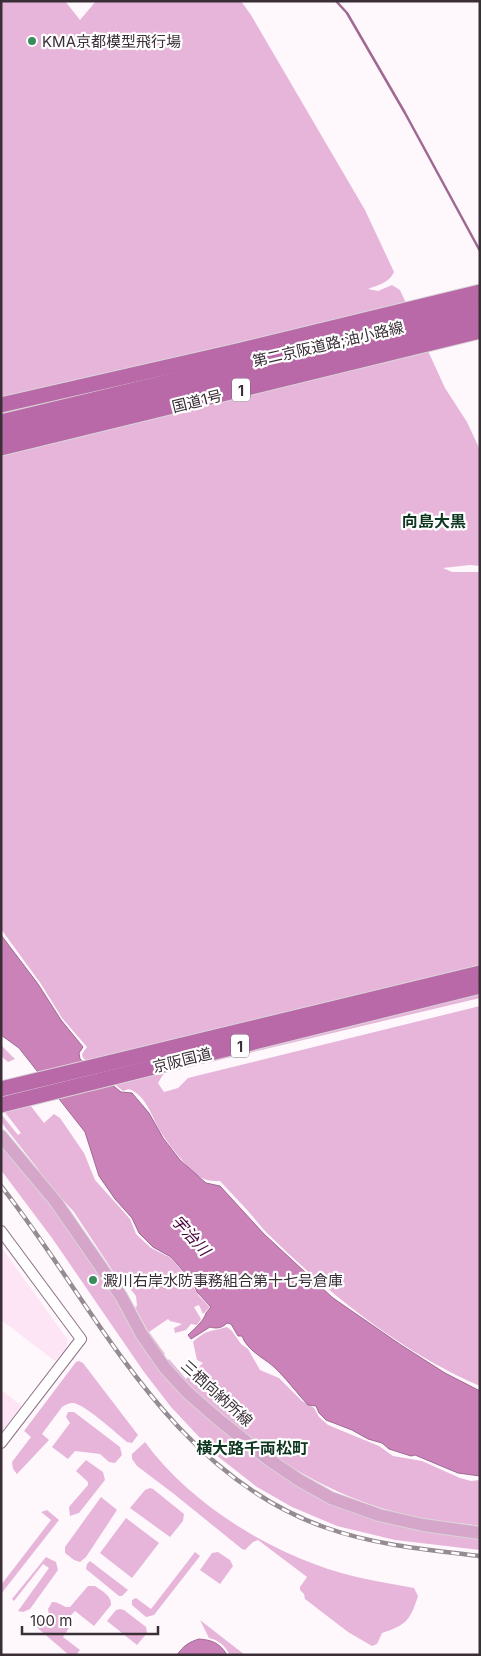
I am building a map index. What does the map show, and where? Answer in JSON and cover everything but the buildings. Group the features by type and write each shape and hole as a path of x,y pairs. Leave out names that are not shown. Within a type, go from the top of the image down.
{"highway":[{"path":"1,405 480,292"},
{"name":"第二京阪道路;油小路線","path":"1,422 480,307"},
{"name":"第二京阪道路;油小路線","path":"1,434 480,320"},
{"name":"国道1号","path":"1,448 480,331"},
{"name":"京阪国道","path":"1,1089 480,973"},
{"name":"京阪国道","path":"1,1105 480,986"}],"main road":[{"name":"三栖向納所線","path":"1,1136 56,1202 121,1296 142,1335 165,1368 187,1392 219,1420 268,1459 299,1480 331,1498 379,1515 423,1525 480,1533"}],"street":[{"path":"1,1230 81,1339 1,1442"}],"shaded area":[{"path":"1,1 65,1 80,20 96,1 241,1 365,210 394,272 386,281 368,289 378,291 392,285 400,290 445,388 467,422 480,450 480,566 470,565 443,568 452,572 480,572 480,998 164,1073 158,1083 164,1092 178,1088 188,1078 480,1006 480,1386 422,1356 367,1320 291,1256 265,1231 220,1181 204,1179 193,1171 164,1137 140,1096 129,1089 123,1091 83,1058 82,1054 87,1047 62,1018 41,984 1,929"},
{"path":"1,1045 15,1059 8,1062 1,1056"},
{"path":"30,1105 44,1123 54,1114 60,1118 84,1153 95,1180 130,1219 136,1234 151,1248 171,1258 199,1296 210,1307 203,1314 199,1305 194,1307 201,1319 197,1325 191,1324 186,1330 175,1333 174,1328 182,1324 168,1319 149,1332 165,1354 161,1356 135,1307 137,1306 136,1296 119,1275 116,1276 74,1212 40,1175 38,1169 1,1122 1,1114 18,1135 21,1133 4,1111"},
{"path":"1,1143 58,1212 120,1303 155,1360 320,1499 358,1514 378,1519 480,1537 480,1550 395,1540 337,1526 292,1507 257,1487 216,1455 171,1407 144,1372 52,1238 1,1170"},
{"path":"1,1247 68,1340 66,1348 55,1361 1,1320"},
{"path":"227,1327 241,1344 248,1349 260,1370 279,1378 302,1401 314,1408 319,1417 328,1425 379,1446 393,1456 422,1461 460,1478 471,1481 480,1480 480,1526 412,1516 377,1507 342,1494 277,1458 247,1437 218,1414 166,1363 169,1359 186,1379 203,1363 197,1360 193,1342 205,1333"},
{"path":"76,1362 83,1363 138,1435 132,1443 127,1442 85,1408 73,1403 69,1404 62,1407 42,1434 49,1440 17,1474 13,1469 12,1462 31,1437 24,1431"},
{"path":"1,1390 22,1406 1,1432"},
{"path":"68,1412 74,1412 120,1447 122,1455 115,1463 109,1462 100,1454 75,1451 68,1459 52,1447 70,1423 66,1417"},
{"path":"145,1442 161,1462 200,1499 269,1544 317,1565 341,1573 414,1588 418,1596 409,1617 397,1627 382,1633 377,1644 372,1646 348,1632 305,1599 300,1587 307,1577 258,1540 245,1550 242,1549 137,1466 132,1459 132,1454"},
{"path":"86,1460 103,1472 105,1480 79,1513 70,1516 69,1507 88,1485 88,1482 76,1471"},
{"path":"150,1488 184,1514 183,1521 170,1537 130,1508 145,1490"},
{"path":"101,1497 117,1510 86,1557 80,1562 74,1560 65,1553 65,1547"},
{"path":"47,1510 59,1520 1,1594 1,1585 51,1520 41,1512"},
{"path":"126,1518 159,1543 132,1578 100,1553"},
{"path":"195,1552 200,1556 154,1615 146,1617 132,1605 132,1600 136,1598 151,1609"},
{"path":"218,1552 230,1560 233,1566 220,1584 200,1570 212,1553"},
{"path":"46,1557 56,1562 58,1570 30,1609 23,1612 18,1611 49,1568 43,1564 14,1601 12,1599"},
{"path":"90,1561 128,1590 122,1596 119,1596 86,1569"},
{"path":"88,1586 95,1586 108,1596 111,1605 94,1626 75,1611 63,1623 69,1628 63,1637 80,1650 76,1655 69,1655 34,1625 38,1619 43,1621 49,1615 48,1609 52,1602 70,1607"},
{"path":"120,1609 146,1627 147,1633 137,1645 107,1621 116,1610"},
{"path":"200,1620 245,1655 230,1655 221,1644 209,1638"}],"water":[{"name":"宇治川","path":"1,935 38,984 61,1020 83,1047 79,1053 80,1059 121,1092 132,1093 149,1113 163,1138 180,1160 206,1183 220,1186 264,1234 333,1298 445,1373 480,1391 480,1476 458,1473 415,1455 411,1456 389,1449 382,1443 368,1439 352,1430 326,1420 319,1413 316,1406 308,1405 273,1366 251,1349 242,1336 238,1336 231,1324 227,1323 217,1328 210,1327 191,1339 188,1335 201,1322 211,1307 197,1292 192,1281 171,1257 153,1247 139,1233 132,1218 115,1199 99,1176 85,1132 19,1048 1,1035"},
{"path":"199,1639 215,1643 227,1655 177,1655 192,1641"}],"waterway":[{"path":"336,1 347,13 405,113 480,251"}],"railway":[{"path":"1,1186 140,1381 178,1427 221,1467 269,1501 324,1527 381,1543 480,1556"}],"place":[{"name":"KMA京都模型飛行場","path":"32,41"},
{"name":"澱川右岸水防事務組合第十七号倉庫","path":"93,1280"}],"district":[{"name":"向島大黒","path":"434,521"},
{"name":"横大路千両松町","path":"252,1448"}]}
